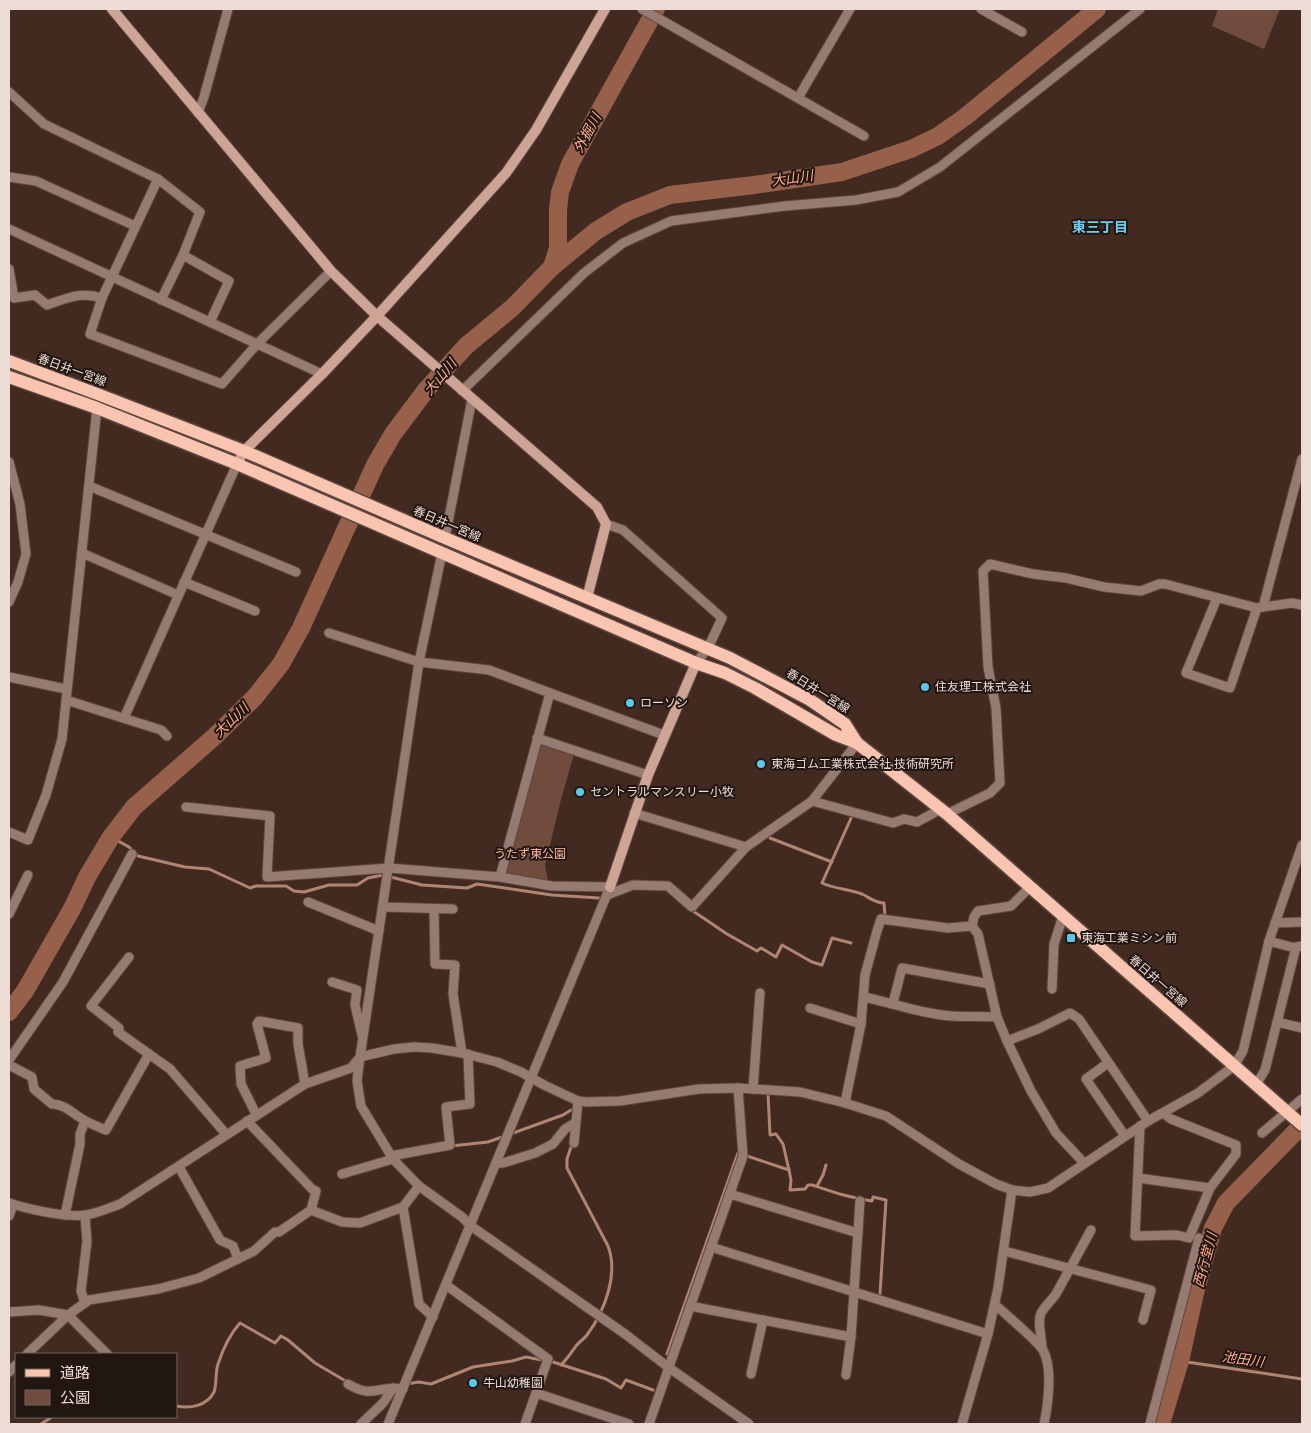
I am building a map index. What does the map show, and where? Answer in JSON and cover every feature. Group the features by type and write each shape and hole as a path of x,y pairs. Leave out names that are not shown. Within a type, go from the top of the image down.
{"main road":[{"name":"春日井一宮線","path":"9,361 244,451 708,648 761,673 810,700 845,724 857,743"},
{"name":"春日井一宮線","path":"9,377 97,408 237,464 732,677 836,735 857,743 944,811 1302,1125"}],"street":[{"path":"112,9 331,271 422,356 597,507 606,524 587,598"},
{"path":"198,113 228,9"},
{"path":"124,718 178,594 244,451 322,374 377,316 506,173 536,130 605,9"},
{"path":"642,9 864,136"},
{"path":"798,98 850,9"},
{"path":"982,9 1022,32"},
{"path":"460,388 584,273 623,243 671,221 785,206 856,200 898,192 940,167 1140,9"},
{"path":"9,92 44,124 158,179 200,212 183,255 161,300"},
{"path":"9,177 36,181 135,226"},
{"path":"158,179 102,298 90,334 222,384 257,344 331,271"},
{"path":"9,229 322,374"},
{"path":"183,255 230,281 210,322"},
{"path":"9,268 11,298 35,295 48,305 68,298 89,294 102,298"},
{"path":"446,538 472,399"},
{"path":"9,832 28,840 46,796 62,739 97,408"},
{"path":"1217,598 1186,674 1230,688 1260,607 1302,459"},
{"path":"9,462 20,504 26,554 18,582 9,602"},
{"path":"89,486 296,572"},
{"path":"388,1424 608,891 634,814 664,735 696,662 708,648 722,618 623,530 606,524"},
{"path":"82,553 178,594"},
{"path":"442,553 419,662 363,1037 357,1081 361,1106 392,1157 419,1186 462,1217 471,1226 626,1334 668,1367 749,1424"},
{"path":"812,802 893,823 904,819 917,822 990,793 1000,783 996,708 988,667 983,571 990,564 1104,587 1141,591 1159,584 1165,584 1260,607 1292,603 1302,605"},
{"path":"184,582 256,611"},
{"path":"328,633 419,662 489,670 664,735"},
{"path":"9,677 66,689"},
{"path":"500,877 550,693"},
{"path":"66,700 161,730 167,736"},
{"path":"537,738 648,776"},
{"path":"186,807 270,816 267,876 388,868 500,877 552,886 608,891 633,885 668,886 692,907 746,848 812,802 857,743"},
{"path":"634,814 746,848"},
{"path":"9,1216 11,1204 66,1215 85,1216 120,1204 305,1084 352,1068 360,1058 394,1049 414,1047 432,1048 497,1062 578,1101 620,1101 699,1089 738,1088 800,1092 845,1102 886,1116 959,1164 996,1184 1012,1190 1030,1192 1048,1188 1125,1136 1198,1093 1234,1066 1243,1051 1269,941 1302,845"},
{"path":"9,1060 63,982 132,854"},
{"path":"9,914 13,896 28,875"},
{"path":"972,926 978,911 1011,906 1030,887"},
{"path":"308,902 379,931"},
{"path":"383,907 453,909"},
{"path":"342,1174 392,1157 450,1145 446,1107 470,1104 465,1054 453,994 455,965 435,964 434,909"},
{"path":"1052,989 1054,944 1063,916"},
{"path":"845,1102 861,1024 865,975 876,931 881,919 948,928 972,926"},
{"path":"1275,923 1302,922"},
{"path":"972,926 978,934 997,1017 1007,1041 1031,1091 1056,1133 1084,1163"},
{"path":"1256,1085 1265,1070 1299,947 1269,941"},
{"path":"128,956 91,1006 119,1028 118,1032 170,1069 226,1134"},
{"path":"893,1003 902,968 990,984"},
{"path":"332,982 357,990 355,1005 363,1037"},
{"path":"753,1089 760,993"},
{"path":"864,997 950,1016 997,1017"},
{"path":"810,1008 861,1024"},
{"path":"1007,1041 1070,1014 1079,1019 1144,1124 1138,1178 1135,1236 1177,1236 1189,1238 1210,1188 1236,1154 1236,1145 1171,1119 1163,1112"},
{"path":"256,1114 241,1084 240,1066 266,1058 258,1022 298,1028 298,1044 305,1084"},
{"path":"1277,1022 1302,1028"},
{"path":"9,1065 32,1077 34,1089 52,1104 66,1107 85,1121 106,1130 149,1054"},
{"path":"1108,1063 1086,1079 1125,1136"},
{"path":"649,1424 744,1156 738,1088"},
{"path":"1262,1133 1289,1113 1302,1098"},
{"path":"574,1143 578,1101"},
{"path":"66,1215 80,1144 80,1134 85,1121"},
{"path":"28,1353 68,1315 89,1300 158,1289 199,1278 254,1251 275,1232 279,1232 310,1210 316,1190 312,1189 247,1122"},
{"path":"496,1163 503,1163 535,1153 553,1144 565,1129 575,1123"},
{"path":"179,1167 220,1240 233,1246 238,1259"},
{"path":"1138,1178 1210,1188"},
{"path":"310,1210 342,1222 360,1223 403,1207 419,1186"},
{"path":"962,1424 995,1305 1012,1190"},
{"path":"730,1194 858,1233"},
{"path":"846,1375 851,1337 860,1200"},
{"path":"403,1207 418,1304 433,1316"},
{"path":"85,1216 87,1241 81,1291 85,1303"},
{"path":"1042,1348 1039,1321 1042,1312 1051,1303 1091,1230"},
{"path":"1150,1424 1199,1238"},
{"path":"711,1247 988,1334"},
{"path":"1004,1251 1151,1290 1143,1320"},
{"path":"446,1285 548,1359 525,1424"},
{"path":"995,1305 1042,1348 1048,1360 1047,1410 1044,1424"},
{"path":"690,1306 851,1337"},
{"path":"9,1312 40,1310 68,1315 106,1353"},
{"path":"751,1374 763,1320"},
{"path":"348,1384 358,1391 368,1392 403,1388"},
{"path":"361,1424 383,1403 393,1388"},
{"path":"536,1393 629,1424"}],"green space":[{"path":"1218,9 1280,9 1264,49 1212,26"},
{"name":"うたず東公園","path":"540,743 574,754 545,866 548,881 506,873"}],"waterway":[{"name":"外掘川","path":"552,267 558,248 560,192 570,164 656,9"},
{"name":"大山川","path":"9,1012 25,991 111,837 134,807 214,737 255,697 281,664 301,628 375,465 393,434 426,390 466,346 512,308 552,267 596,231 627,212 670,195 842,172 911,149 938,136 965,117 1097,9"},
{"path":"852,816 822,883 857,892 875,901 884,903 885,917"},
{"path":"111,837 129,847 138,856 185,867 209,869 250,888 256,886 286,886 294,891 304,892 329,885 357,885 368,878 383,875 422,885 467,888 477,884 552,895 599,898"},
{"path":"770,838 832,862"},
{"path":"693,911 757,951 761,948 776,957 782,945 812,962 822,965 832,938 851,943"},
{"path":"768,1093 770,1135 776,1134 783,1144 789,1170"},
{"path":"451,1146 488,1142 563,1115 571,1110"},
{"name":"西行堂川","path":"1161,1424 1180,1361 1195,1293 1213,1228 1226,1203 1302,1125"},
{"path":"561,1365 587,1335 599,1315 608,1293 612,1269 608,1246 567,1168 567,1159 572,1144"},
{"path":"667,1354 738,1153 789,1170 790,1190 805,1189 808,1185 812,1185 856,1198 872,1201 873,1197 886,1200 880,1294"},
{"path":"817,1186 826,1165"},
{"path":"178,1406 192,1407 207,1401 211,1397 215,1389 217,1367 222,1353 240,1323 275,1343 281,1336 315,1363 349,1383"},
{"path":"406,1384 419,1382 431,1384 473,1367 526,1357 553,1362 606,1379 621,1388 626,1380 653,1390"},
{"name":"池田川","path":"1180,1361 1302,1379"},
{"path":"41,1424 50,1418"}],"place":[{"name":"住友理工株式会社","path":"925,687"},
{"name":"ローソン","path":"630,703"},
{"name":"東海ゴム工業株式会社 技術研究所","path":"761,764"},
{"name":"セントラルマンスリー小牧","path":"580,792"},
{"name":"東海工業ミシン前","path":"1071,938"},
{"name":"牛山幼稚園","path":"473,1383"}],"district":[{"name":"東三丁目","path":"1100,227"}]}
